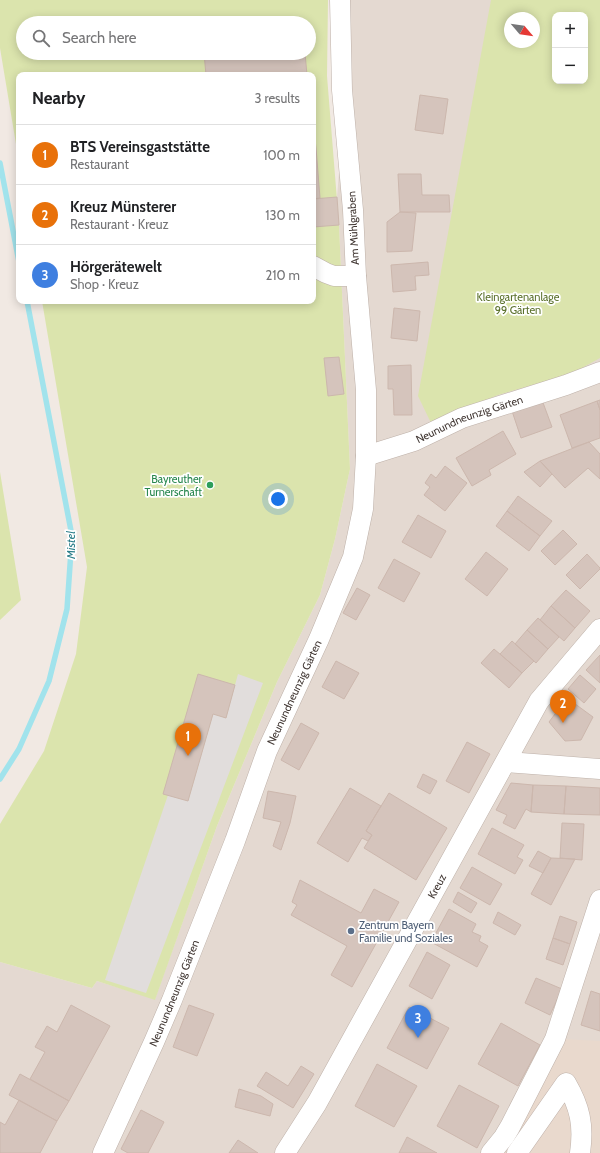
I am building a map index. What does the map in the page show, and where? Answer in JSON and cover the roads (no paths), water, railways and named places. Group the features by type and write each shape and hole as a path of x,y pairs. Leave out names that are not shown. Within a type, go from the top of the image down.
{"street":[{"name":"Am Mühlgraben","path":"340,0 342,90 353,210 356,276 366,390 366,456"},
{"path":"316,268 334,276 356,276"},
{"name":"Neunundneunzig Gärten","path":"103,1153 172,1000 235,841 267,751 319,639 353,557 363,509 366,456 414,441 462,418 566,385 600,372"},
{"name":"Kreuz","path":"285,1153 321,1096 539,701 600,629"},
{"path":"506,762 600,769"},
{"path":"490,1153 504,1137 510,1127 555,1039 600,900"},
{"path":"517,1153 566,1083 574,1097 581,1118 582,1140 580,1153"}],"waterway":[{"name":"Mistel","path":"0,163 16,246"},
{"name":"Mistel","path":"0,779 19,749 49,681 67,609 72,536 28,304"}],"place":[{"name":"Bayreuther Turnerschaft","path":"210,485"},
{"name":"Kreuz Münsterer","path":"563,723"},
{"name":"BTS Vereinsgaststätte","path":"188,756"},
{"name":"Zentrum Bayern Familie und Soziales","path":"351,931"},
{"name":"Hörgerätewelt","path":"418,1038"}],"park label":[{"name":"Kleingartenanlage 99 Gärten","path":"518,303"}]}
